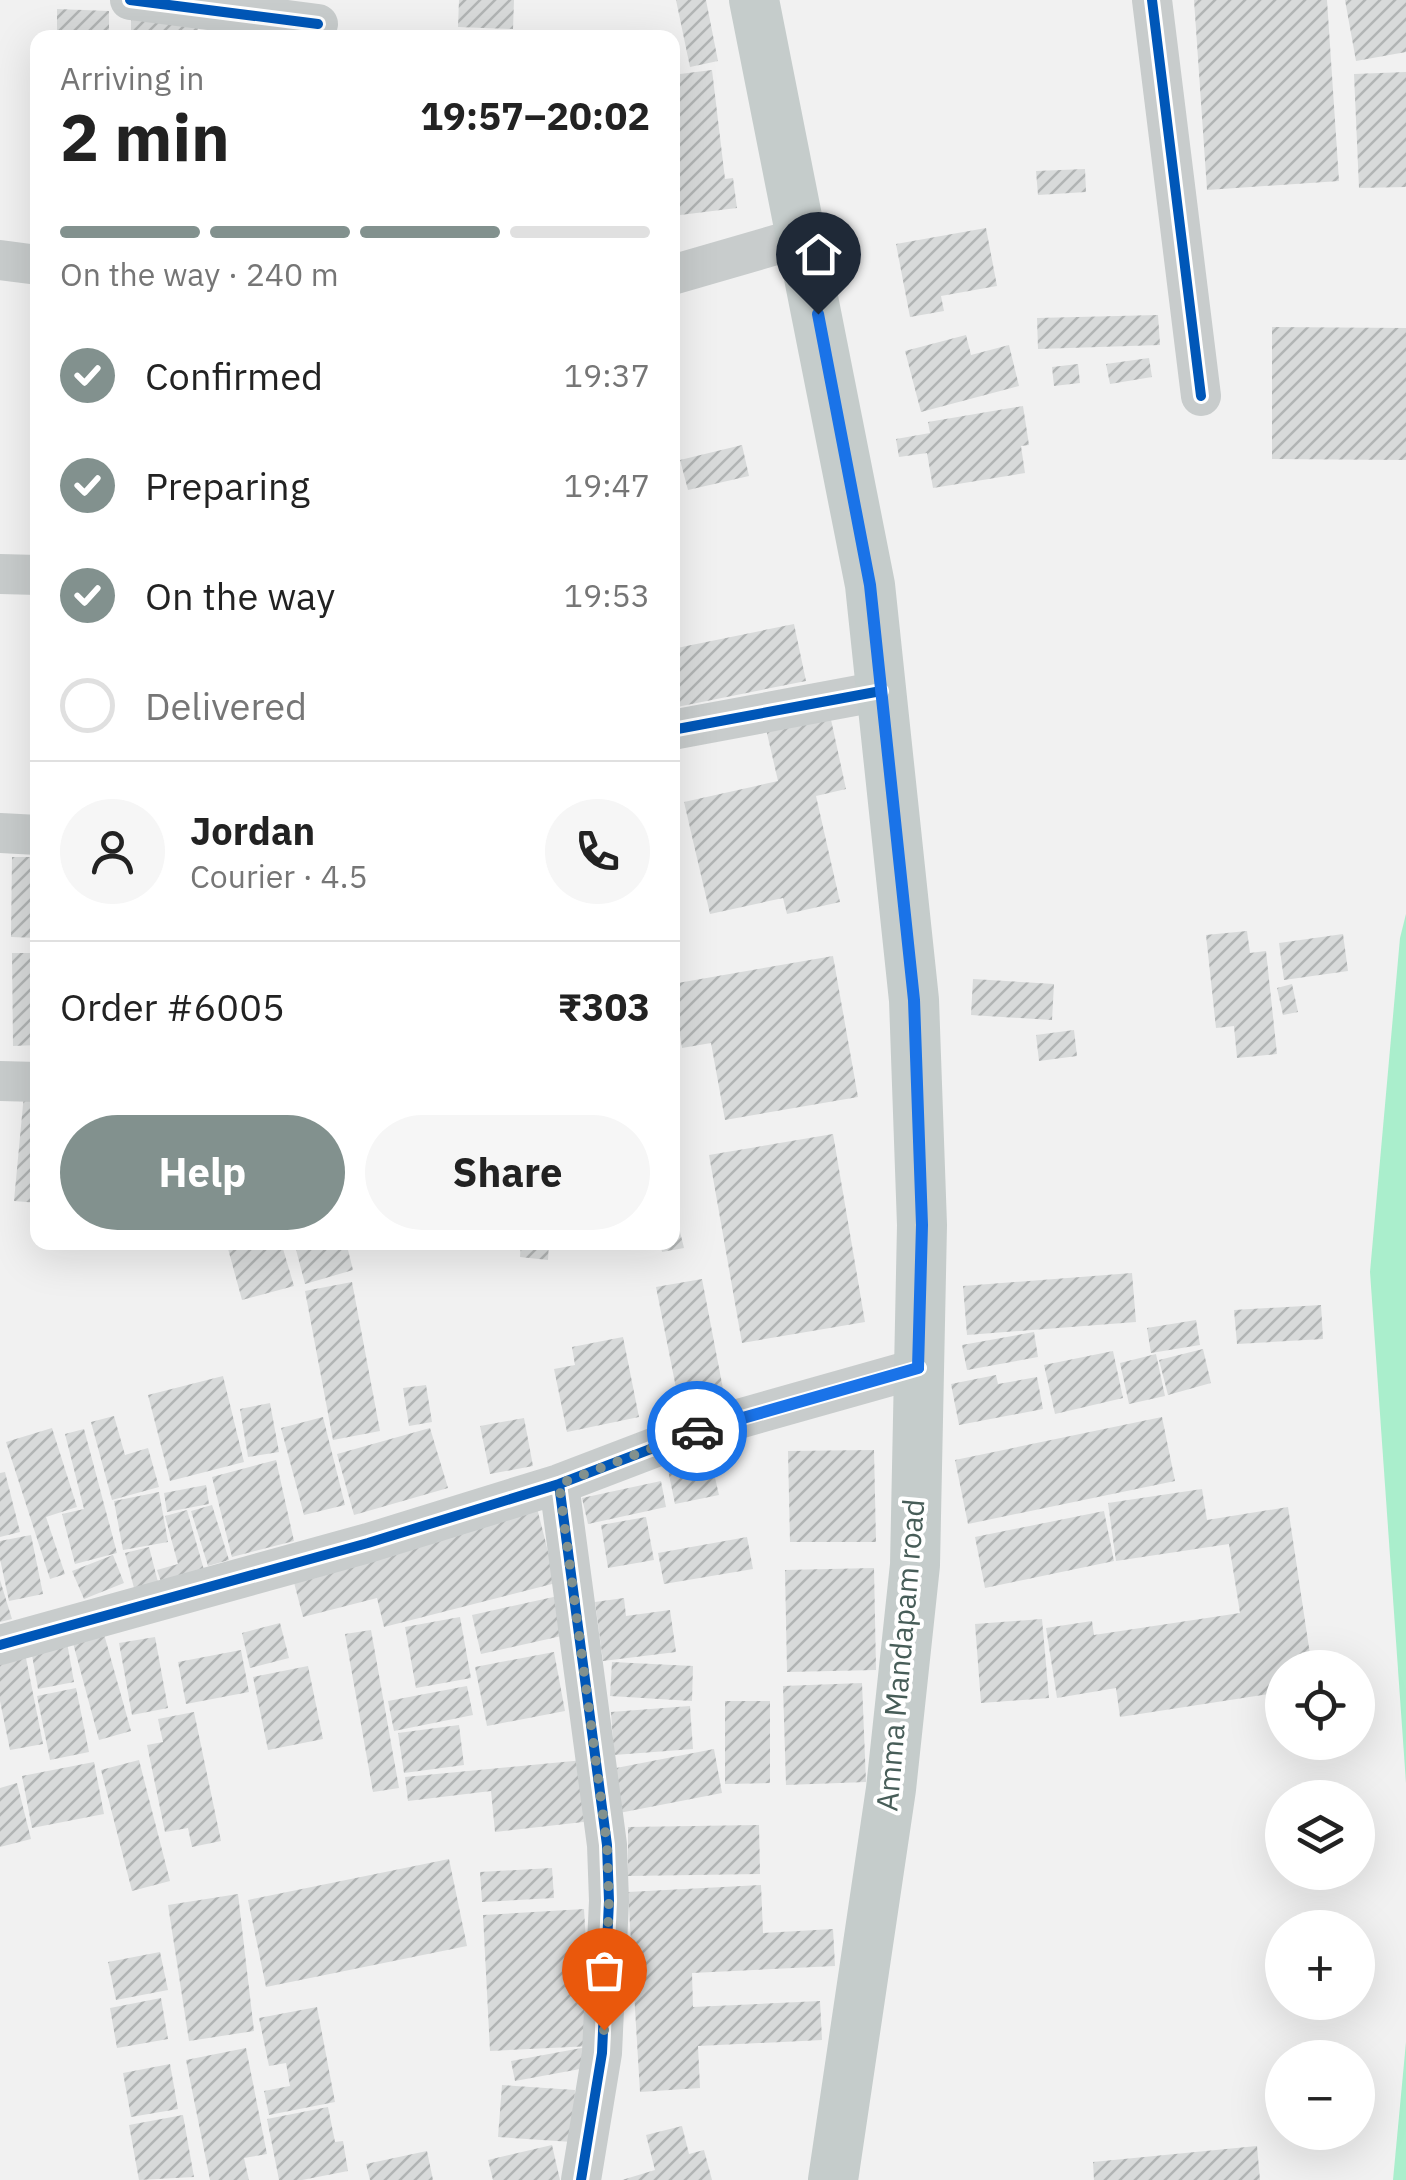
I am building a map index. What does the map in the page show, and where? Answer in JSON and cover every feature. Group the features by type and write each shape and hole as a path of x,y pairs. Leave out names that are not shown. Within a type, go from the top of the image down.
{"main road":[{"name":"Amma Mandapam road","path":"754,0 870,585 914,1000 922,1225 915,1564 890,1789 833,2180"}],"street":[{"path":"130,0 318,24"},
{"path":"1152,0 1201,396"},
{"path":"680,273 803,237"},
{"path":"0,260 30,264"},
{"path":"0,574 30,575"},
{"path":"680,729 881,691"},
{"path":"0,833 30,835"},
{"path":"0,1081 30,1082"},
{"path":"0,1645 368,1543 559,1484 704,1429 918,1368"},
{"path":"559,1484 609,1882 602,2053 581,2180"}],"shaded area":[{"path":"1406,914 1406,1783 1370,1272 1400,938"},
{"path":"1406,2042 1406,2180 1393,2180"}],"building":[{"path":"459,0 514,0 513,29 458,27"},
{"path":"676,0 706,0 718,61 690,67"},
{"path":"1194,0 1327,0 1339,181 1207,190"},
{"path":"1345,0 1406,0 1406,52 1356,61"},
{"path":"57,9 109,11 109,30 57,30"},
{"path":"131,17 198,20 198,30 131,30"},
{"path":"712,70 725,179 733,178 737,208 680,215 680,74"},
{"path":"1406,72 1406,187 1359,188 1354,74"},
{"path":"1085,169 1086,192 1038,195 1036,171"},
{"path":"986,228 997,286 941,296 944,311 910,317 896,244"},
{"path":"1158,315 1160,345 1038,349 1037,318"},
{"path":"1272,327 1406,328 1406,460 1272,459"},
{"path":"966,335 971,355 1009,345 1019,386 921,412 905,351"},
{"path":"1149,358 1152,377 1110,384 1106,364"},
{"path":"1078,364 1080,383 1054,386 1052,367"},
{"path":"1023,406 1029,445 1021,446 1025,473 933,488 927,453 899,457 896,439 930,433 928,422"},
{"path":"742,445 749,476 688,490 680,460"},
{"path":"794,624 806,681 680,706 680,647"},
{"path":"830,715 846,789 816,796 840,902 787,914 783,898 710,914 684,802 778,781 766,729"},
{"path":"12,857 30,857 30,938 11,937"},
{"path":"1247,931 1250,953 1266,951 1277,1054 1237,1058 1234,1026 1216,1028 1206,935"},
{"path":"1343,934 1348,971 1284,980 1279,943"},
{"path":"12,953 30,953 30,1045 13,1046"},
{"path":"833,956 858,1097 725,1120 711,1043 682,1048 680,983"},
{"path":"973,979 1054,984 1052,1020 971,1015"},
{"path":"1292,984 1298,1012 1283,1015 1277,988"},
{"path":"1074,1030 1077,1056 1039,1061 1036,1035"},
{"path":"24,1094 30,1094 30,1202 14,1201"},
{"path":"833,1134 865,1322 742,1343 709,1155"},
{"path":"228,1250 283,1250 294,1286 242,1300"},
{"path":"296,1250 348,1250 353,1270 305,1284"},
{"path":"520,1250 549,1250 548,1260 520,1257"},
{"path":"1132,1273 1136,1322 967,1335 963,1286"},
{"path":"702,1279 724,1394 679,1403 656,1287"},
{"path":"352,1282 380,1431 333,1440 305,1291"},
{"path":"1321,1305 1323,1339 1237,1344 1234,1310"},
{"path":"1196,1320 1200,1345 1151,1353 1147,1328"},
{"path":"1034,1332 1038,1357 967,1370 962,1345"},
{"path":"623,1337 639,1417 567,1432 554,1369 575,1365 572,1347"},
{"path":"1203,1349 1211,1383 1168,1395 1159,1360"},
{"path":"1113,1351 1123,1398 1055,1414 1044,1365"},
{"path":"1156,1354 1165,1396 1129,1404 1120,1363"},
{"path":"996,1375 998,1384 1037,1377 1043,1409 959,1425 951,1384"},
{"path":"223,1376 244,1462 170,1481 148,1395"},
{"path":"426,1385 432,1422 409,1426 403,1388"},
{"path":"270,1403 279,1452 248,1457 240,1409"},
{"path":"114,1416 125,1455 148,1448 159,1487 112,1500 91,1422"},
{"path":"323,1417 345,1505 304,1515 281,1428"},
{"path":"1162,1417 1175,1481 968,1524 955,1460"},
{"path":"524,1418 533,1466 490,1474 480,1426"},
{"path":"52,1428 77,1507 46,1517 65,1574 50,1579 6,1442"},
{"path":"430,1428 448,1488 354,1515 337,1454"},
{"path":"84,1429 117,1553 75,1564 62,1514 84,1509 65,1434"},
{"path":"874,1450 876,1542 790,1542 788,1451"},
{"path":"710,1456 719,1495 675,1504 667,1465"},
{"path":"276,1460 294,1541 232,1557 212,1477"},
{"path":"5,1472 20,1532 0,1537 0,1473"},
{"path":"661,1481 666,1507 588,1524 582,1498"},
{"path":"206,1485 209,1504 167,1512 164,1493"},
{"path":"1202,1489 1207,1520 1288,1507 1309,1650 1265,1650 1265,1695 1120,1717 1116,1688 1057,1698 1046,1628 1092,1621 1094,1635 1240,1613 1229,1544 1116,1561 1108,1503"},
{"path":"159,1492 168,1542 123,1550 114,1501"},
{"path":"212,1505 229,1560 208,1566 191,1511"},
{"path":"537,1508 556,1583 384,1627 377,1598 303,1617 291,1571"},
{"path":"187,1510 204,1570 161,1582 157,1570 178,1564 165,1516"},
{"path":"1104,1511 1114,1561 985,1588 975,1537"},
{"path":"646,1517 654,1560 608,1568 601,1525"},
{"path":"31,1535 43,1594 9,1601 0,1541"},
{"path":"747,1537 753,1569 664,1584 658,1553"},
{"path":"149,1547 159,1586 135,1592 125,1553"},
{"path":"113,1555 124,1583 84,1599 72,1571"},
{"path":"874,1568 876,1670 787,1672 785,1570"},
{"path":"0,1580 12,1619 0,1622"},
{"path":"558,1596 566,1635 481,1654 472,1615"},
{"path":"624,1598 626,1616 670,1610 676,1652 603,1661 595,1602"},
{"path":"460,1617 471,1678 416,1688 405,1627"},
{"path":"1042,1619 1049,1698 981,1703 975,1624"},
{"path":"280,1623 289,1658 250,1668 242,1633"},
{"path":"371,1630 399,1788 373,1792 345,1634"},
{"path":"65,1631 74,1682 38,1689 29,1638"},
{"path":"104,1634 131,1731 99,1740 73,1643"},
{"path":"155,1637 168,1708 132,1715 119,1643"},
{"path":"23,1643 43,1744 10,1750 0,1701 0,1647"},
{"path":"241,1650 249,1692 186,1704 178,1662"},
{"path":"554,1652 565,1711 487,1726 475,1667"},
{"path":"612,1662 693,1666 692,1701 610,1696"},
{"path":"308,1666 323,1739 268,1750 253,1677"},
{"path":"862,1683 866,1782 786,1785 783,1686"},
{"path":"467,1686 473,1715 394,1731 388,1701"},
{"path":"76,1688 89,1752 50,1760 37,1696"},
{"path":"725,1701 770,1701 770,1783 725,1784"},
{"path":"690,1706 693,1749 614,1755 611,1712"},
{"path":"194,1712 221,1841 192,1847 188,1828 165,1832 147,1745 163,1742 158,1719"},
{"path":"459,1725 464,1765 404,1773 398,1733"},
{"path":"714,1749 722,1793 619,1813 611,1769"},
{"path":"139,1760 170,1881 132,1891 101,1770"},
{"path":"584,1760 592,1821 495,1832 491,1791 408,1801 405,1777"},
{"path":"94,1762 104,1814 32,1828 22,1776"},
{"path":"17,1783 31,1839 0,1847 0,1788"},
{"path":"759,1825 760,1874 628,1876 628,1827"},
{"path":"449,1859 467,1946 266,1987 248,1900"},
{"path":"552,1868 554,1898 482,1902 480,1872"},
{"path":"761,1885 763,1933 833,1929 835,1966 692,1973 693,2007 820,2001 822,2040 698,2046 700,2088 640,2092 628,1892"},
{"path":"238,1894 254,2031 189,2041 168,1905"},
{"path":"584,1909 592,2046 490,2051 483,1915"},
{"path":"160,1952 168,1990 116,2000 108,1962"},
{"path":"161,1998 168,2039 117,2048 110,2008"},
{"path":"317,2007 335,2102 269,2115 264,2091 290,2086 286,2063 269,2066 259,2018"},
{"path":"587,2047 591,2067 515,2081 511,2061"},
{"path":"246,2048 267,2154 244,2158 249,2180 210,2180 186,2060"},
{"path":"170,2064 178,2109 131,2117 123,2073"},
{"path":"502,2085 575,2090 572,2142 498,2137"},
{"path":"328,2107 335,2142 343,2141 348,2171 279,2180 267,2119"},
{"path":"183,2115 194,2177 139,2180 129,2125"},
{"path":"682,2126 689,2154 704,2150 712,2180 622,2180 655,2170 646,2135"},
{"path":"552,2145 560,2180 493,2180 488,2160"},
{"path":"1257,2146 1260,2180 1094,2180 1093,2162"},
{"path":"427,2151 433,2180 370,2180 366,2164"}],"cycle path":[{"path":"130,0 318,24"},
{"path":"1152,0 1201,396"},
{"path":"680,729 881,691"},
{"path":"0,1645 368,1543 559,1484 703,1429 919,1368"},
{"path":"559,1484 607,1845 609,1901 602,2053 581,2180"}],"way so far":[{"path":"604,2030 607,1845 559,1484 697,1431"}],"route":[{"path":"697,1431 918,1368 922,1225 914,1000 870,585 818,314"}]}
